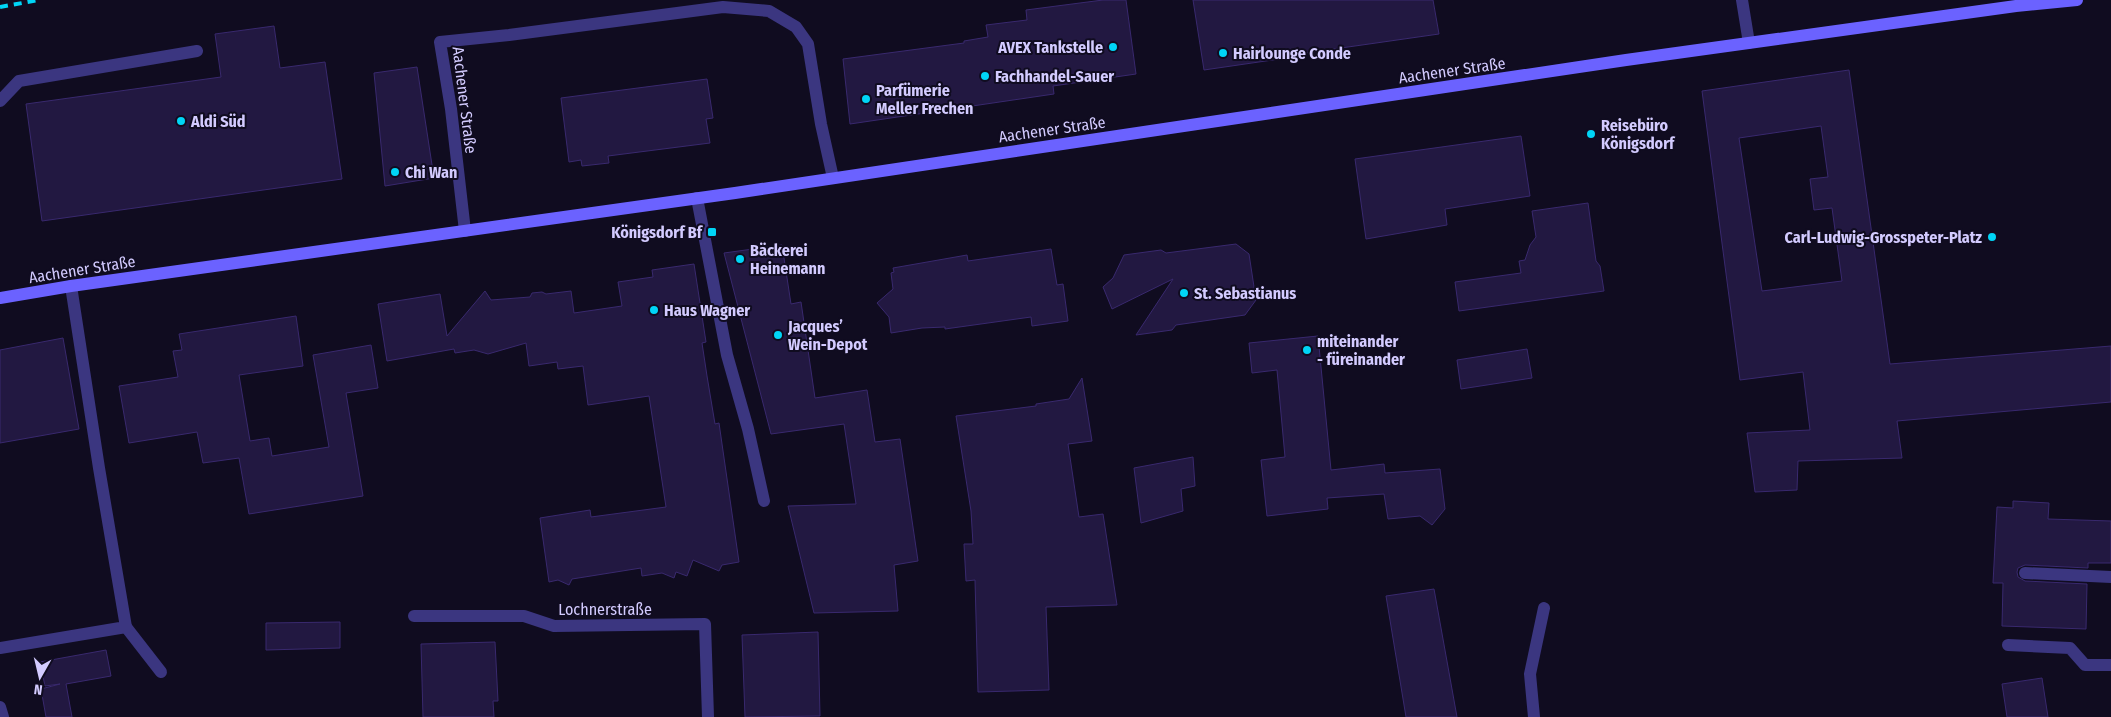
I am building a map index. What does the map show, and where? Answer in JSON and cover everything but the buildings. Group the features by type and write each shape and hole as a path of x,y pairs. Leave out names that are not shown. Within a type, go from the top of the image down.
{"main road":[{"name":"Aachener Straße","path":"0,298 71,286 697,198 1749,43 2016,6 2077,0"}],"street":[{"path":"1742,0 1749,43"},
{"name":"Aachener Straße","path":"465,231 451,108 440,42 509,35 723,7 769,12 796,27 808,44 820,124 833,178"},
{"path":"0,101 19,81 197,51"},
{"path":"697,198 727,355 748,429 764,501"},
{"path":"71,286 97,459 126,627 161,672"},
{"path":"2025,574 2111,577"},
{"path":"1534,717 1530,674 1544,608"},
{"name":"Lochnerstraße","path":"414,616 524,616 554,626 705,624 708,717"},
{"path":"0,648 126,627"},
{"path":"2008,645 2070,648 2085,665 2111,666"},
{"path":"0,707 3,717"}],"railway":[{"path":"0,7 39,0"}],"place":[{"name":"AVEX Tankstelle","path":"1113,47"},
{"name":"Hairlounge Conde","path":"1223,53"},
{"name":"Fachhandel-Sauer","path":"985,76"},
{"name":"Parfümerie Meller Frechen","path":"866,99"},
{"name":"Aldi Süd","path":"181,121"},
{"name":"Reisebüro Königsdorf","path":"1591,134"},
{"name":"Chi Wan","path":"395,172"},
{"name":"Königsdorf Bf","path":"712,232"},
{"name":"Carl-Ludwig-Grosspeter-Platz","path":"1992,237"},
{"name":"Bäckerei Heinemann","path":"740,259"},
{"name":"St. Sebastianus","path":"1184,293"},
{"name":"Haus Wagner","path":"654,310"},
{"name":"Jacques’ Wein-Depot","path":"778,335"},
{"name":"miteinander - füreinander","path":"1307,350"}]}
